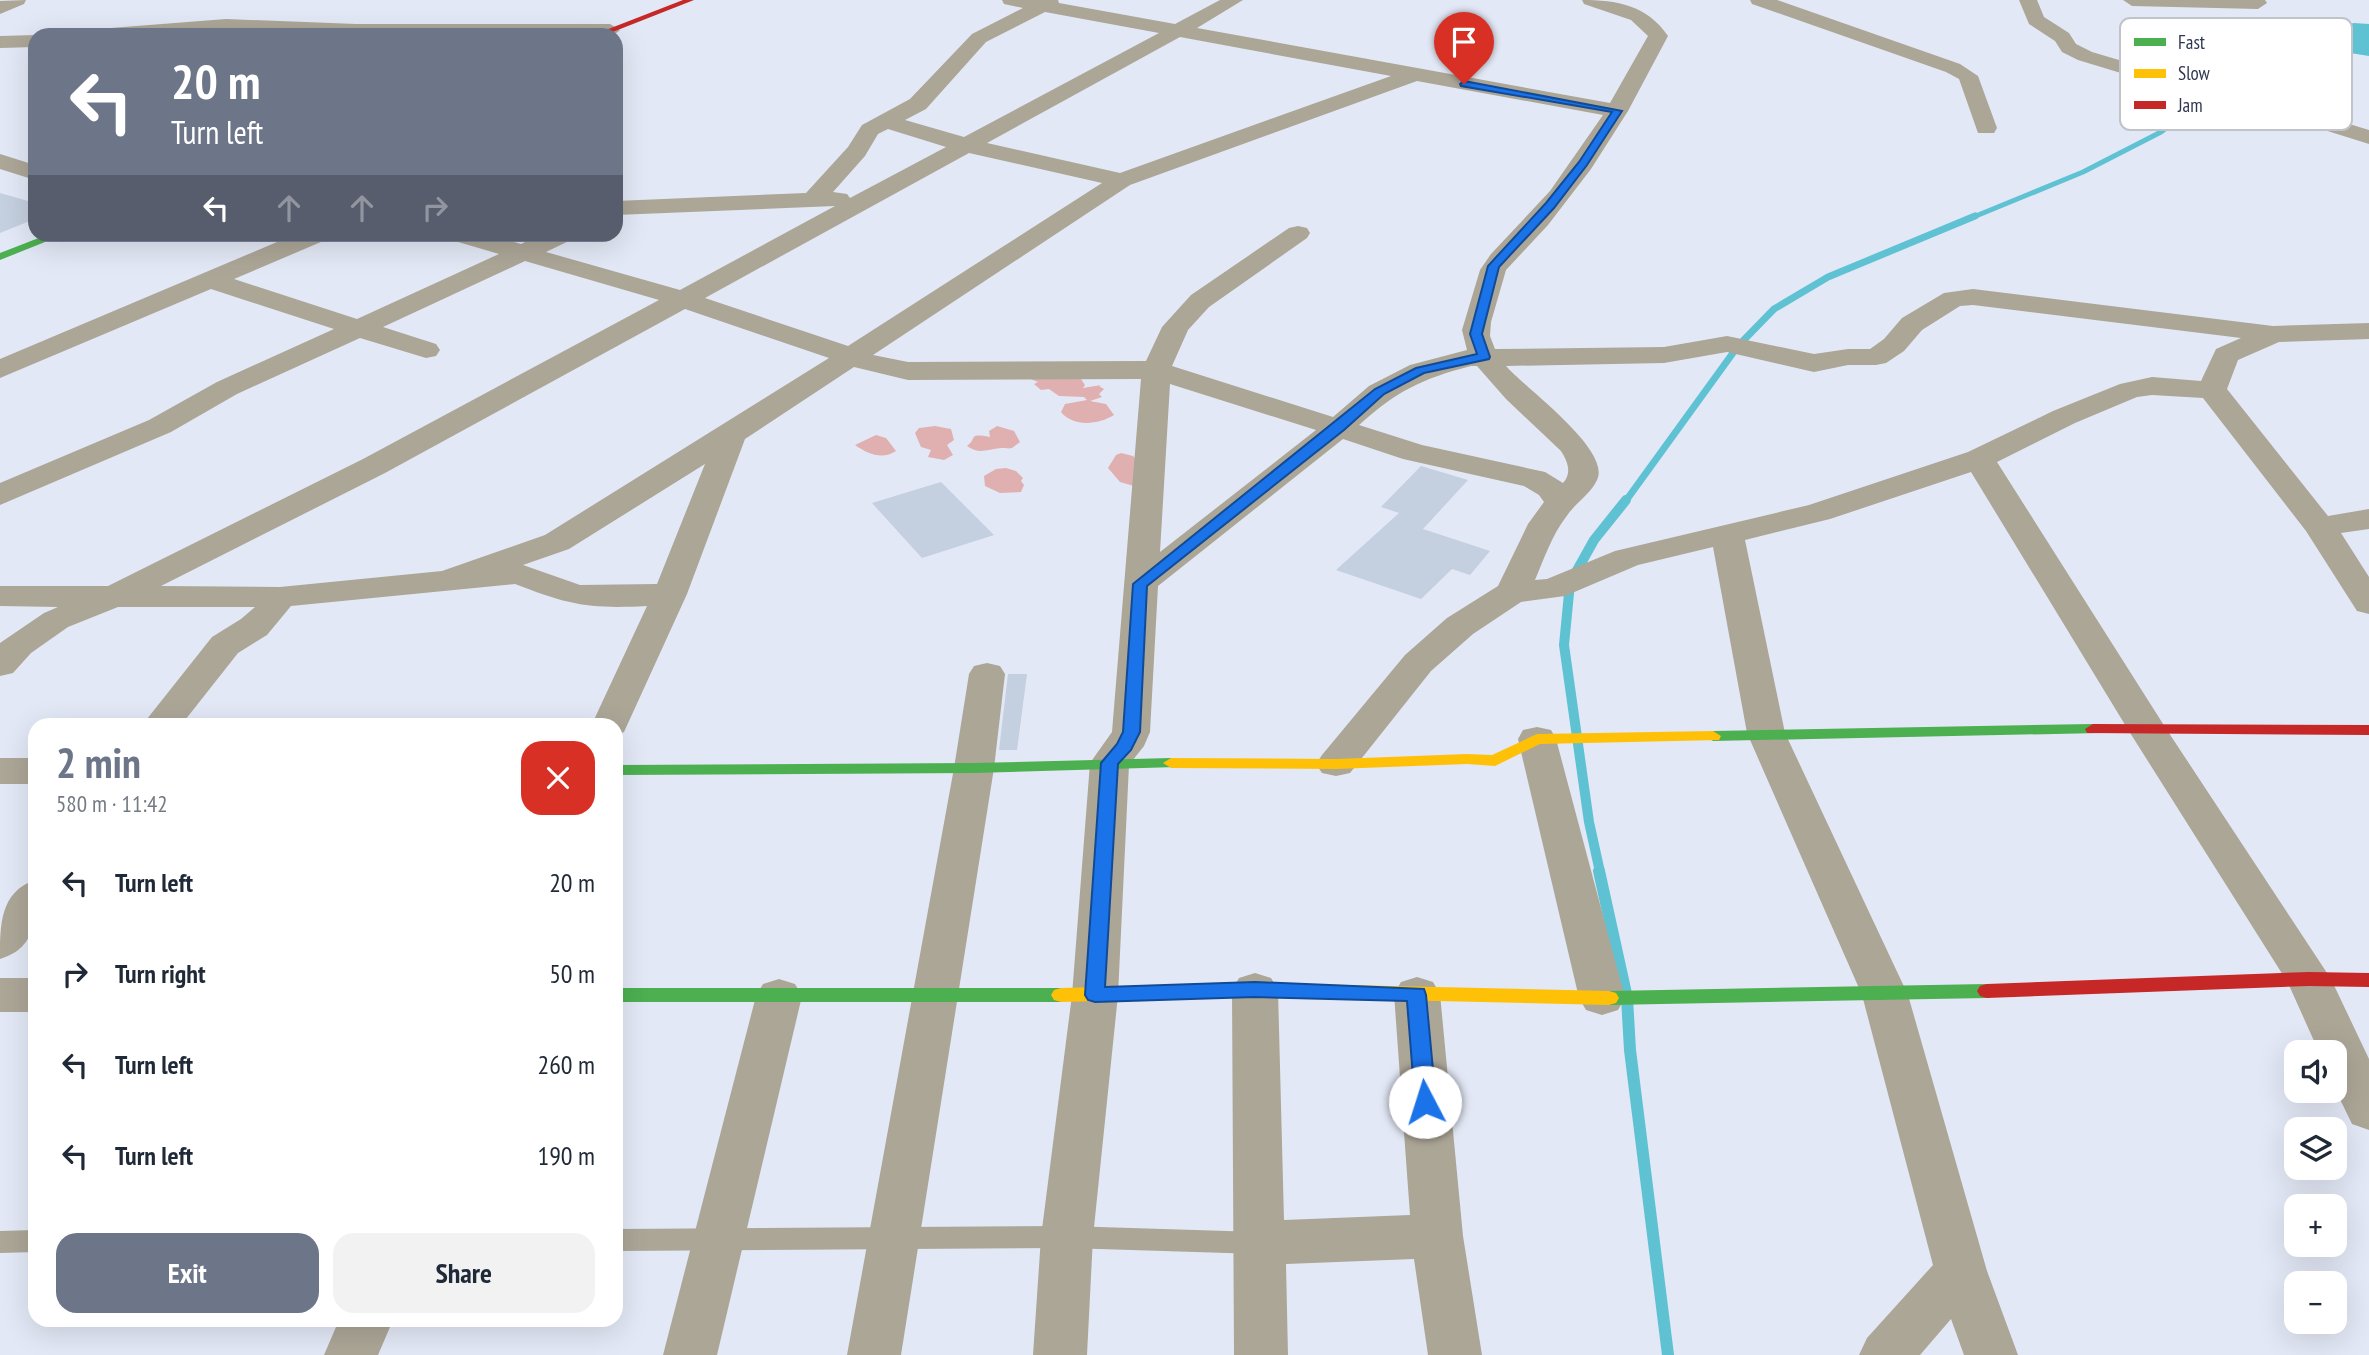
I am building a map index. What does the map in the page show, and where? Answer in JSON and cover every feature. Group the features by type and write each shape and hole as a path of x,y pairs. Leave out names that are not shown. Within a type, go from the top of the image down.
{"main road":[{"path":"616,28 690,0"},
{"path":"0,257 39,242"},
{"path":"623,770 975,768 1110,763 1336,764 1467,759 1495,761 1537,738 2146,728 2369,730"},
{"path":"623,995 1095,995 1255,990 1602,998 1885,995 2309,979 2369,980"}],"street":[{"path":"0,8 17,0"},
{"path":"1011,0 1048,3 1413,75 1618,111"},
{"path":"0,665 18,645 56,620 119,594 374,466 1234,0"},
{"path":"1513,592 1544,524 1560,502 1577,488 1584,472 1583,459 1567,438 1500,380 1484,357 1476,334 1494,266 1542,216 1583,163 1618,111 1658,36 1651,23 1591,0"},
{"path":"1759,0 1953,68 1968,76 1986,128"},
{"path":"2028,0 2036,20 2062,37 2069,48 2120,67"},
{"path":"2132,0 2258,3 2250,0"},
{"path":"814,199 877,124 889,122 918,104 979,38 1048,3"},
{"path":"179,28 226,24 313,28"},
{"path":"0,42 28,41"},
{"path":"449,580 557,542 732,434 1122,180 1413,75"},
{"path":"889,122 965,145 1122,180"},
{"path":"2346,130 2369,137"},
{"path":"0,161 28,171"},
{"path":"623,209 863,199"},
{"path":"1060,1355 1067,1237 1095,995 1110,763 1125,746 1131,732 1156,370 1176,327 1200,302 1298,233"},
{"path":"0,369 301,242"},
{"path":"485,242 680,298 848,357 908,371 1156,370 1414,452 1534,479 1550,488 1560,502"},
{"path":"0,495 160,426 227,387 547,242"},
{"path":"213,281 426,350"},
{"path":"1140,584 1339,427 1379,392 1420,371 1470,358 1664,355 1727,344 1814,363 1849,357 1876,357 1894,345 1912,324 1953,299 1973,297 2273,334 2369,331"},
{"path":"2311,332 2369,352"},
{"path":"2212,390 2226,355 2273,334"},
{"path":"1336,764 1419,663 1460,626 1513,592 1553,589 1627,558 1819,512 1979,459 2064,417 2130,390 2152,386 2212,390 2320,527 2367,596"},
{"path":"614,718 670,594 732,434"},
{"path":"1979,459 2146,728 2309,979 2369,1111"},
{"path":"2320,527 2369,519"},
{"path":"1727,532 1766,733 1885,995 1961,1271 1991,1355"},
{"path":"0,596 119,594 280,597 516,574 531,577 565,593 586,597 670,594"},
{"path":"167,718 225,645 254,627 270,612 280,597"},
{"path":"874,1355 975,768 987,674"},
{"path":"1537,738 1602,998"},
{"path":"0,771 28,771"},
{"path":"0,943 28,905"},
{"path":"1255,990 1261,1355"},
{"path":"0,995 28,995"},
{"path":"1417,995 1437,1236 1455,1355"},
{"path":"690,1355 779,996"},
{"path":"1260,1242 1437,1236"},
{"path":"1886,1355 1961,1271"},
{"path":"351,1355 363,1327"}],"lane":[{"path":"623,1240 1067,1237 1260,1242"},
{"path":"0,1242 28,1241"}],"shaded area":[{"path":"1028,378 1081,379 1085,385 1083,388 1101,385 1099,386 1104,389 1099,394 1102,397 1090,401 1106,404 1114,415 1101,421 1086,423 1072,420 1061,412 1065,404 1087,400 1084,397 1059,396 1049,389 1041,390 1034,384 1038,382"},
{"path":"935,426 951,429 954,440 947,445 953,455 944,460 928,457 931,450 921,447 915,433 919,428"},
{"path":"997,426 1014,431 1020,442 1012,448 984,451 967,446 976,436 990,437 989,431"},
{"path":"876,435 886,438 896,451 875,455 855,445"},
{"path":"1121,453 1133,456 1139,462 1134,486 1120,482 1108,468 1116,455"},
{"path":"996,469 1016,471 1023,478 1021,492 1000,493 985,486 984,476"}],"water":[{"path":"2352,23 2369,24 2369,56 2352,53"}],"building":[{"path":"0,193 28,201 28,222 0,233"},
{"path":"1421,466 1468,480 1423,529 1490,551 1470,575 1452,569 1421,599 1336,570 1399,513 1381,507"},
{"path":"941,482 994,535 922,558 872,503"},
{"path":"1008,674 1027,674 1017,750 999,750"}],"waterway":[{"path":"1971,218 2083,172 2164,130"},
{"path":"1625,502 1738,346 1774,309 1828,277 1975,216"},
{"path":"1600,872 1589,822 1564,645 1570,583 1594,540 1626,500"},
{"path":"1599,871 1627,998 1630,1050 1668,1355"}],"traffic: fast":[{"path":"0,257 39,242"},
{"path":"1713,736 2093,729"},
{"path":"623,770 974,768 1171,763"},
{"path":"1609,998 1987,991"},
{"path":"623,995 1061,995"}],"traffic: slow":[{"path":"1171,763 1336,764 1467,759 1495,761 1537,739 1713,736"},
{"path":"1061,995 1255,990 1609,998"}],"traffic: jam":[{"path":"616,28 690,0"},
{"path":"2093,729 2369,730"},
{"path":"1987,991 2309,979 2369,980"}],"route":[{"path":"1425,1102 1417,995 1255,990 1095,995 1110,763 1125,746 1131,732 1140,584 1339,427 1379,392 1420,371 1484,357 1476,334 1494,266 1550,205 1583,163 1618,111 1464,84"}]}
